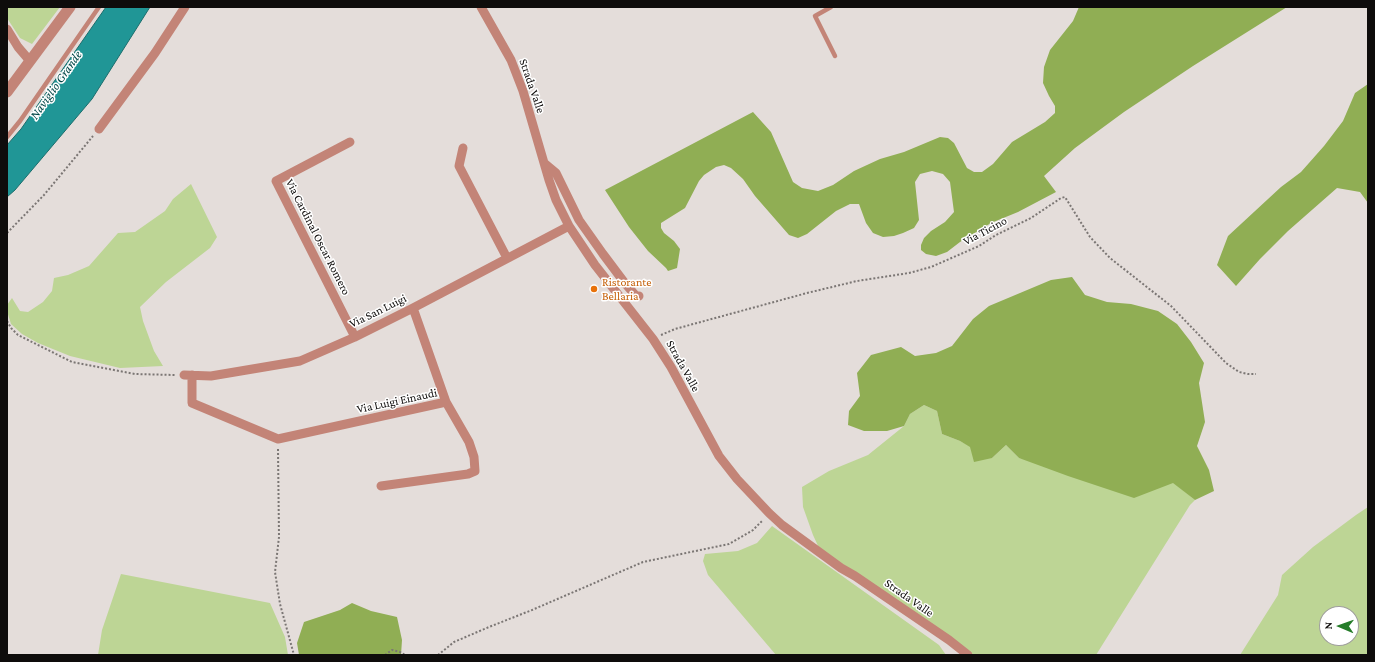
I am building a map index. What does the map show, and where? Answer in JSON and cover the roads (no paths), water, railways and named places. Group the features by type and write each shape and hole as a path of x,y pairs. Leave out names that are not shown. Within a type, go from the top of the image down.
{"street":[{"path":"7,92 70,7"},
{"path":"99,129 155,54 185,7"},
{"name":"Strada Valle","path":"481,7 511,60 523,91 556,200 569,226 595,265 653,339 671,367 720,456 737,479 769,513 797,536 841,568 913,615 965,654"},
{"path":"7,29 18,47 30,61"},
{"name":"Via Cardinal Oscar Romero","path":"350,142 276,181 355,337"},
{"path":"463,148 459,166 507,258"},
{"path":"544,163 556,173 579,220 603,254 624,282 636,296 639,296"},
{"name":"Via San Luigi","path":"278,439 192,403 188,375 211,376 300,361 355,337 413,308 569,226"},
{"name":"Via Luigi Einaudi","path":"278,439 446,402 413,308"},
{"path":"381,486 468,474 475,470 474,456 469,442 446,402"}],"lane":[{"path":"7,137 20,121 99,7"},
{"path":"831,7 815,16 836,56"}],"water":[{"name":"Naviglio Grande","path":"106,7 150,7 92,99 15,190 7,197 7,145 21,129"}],"place":[{"name":"Ristorante Bellaria","path":"594,289"}]}
